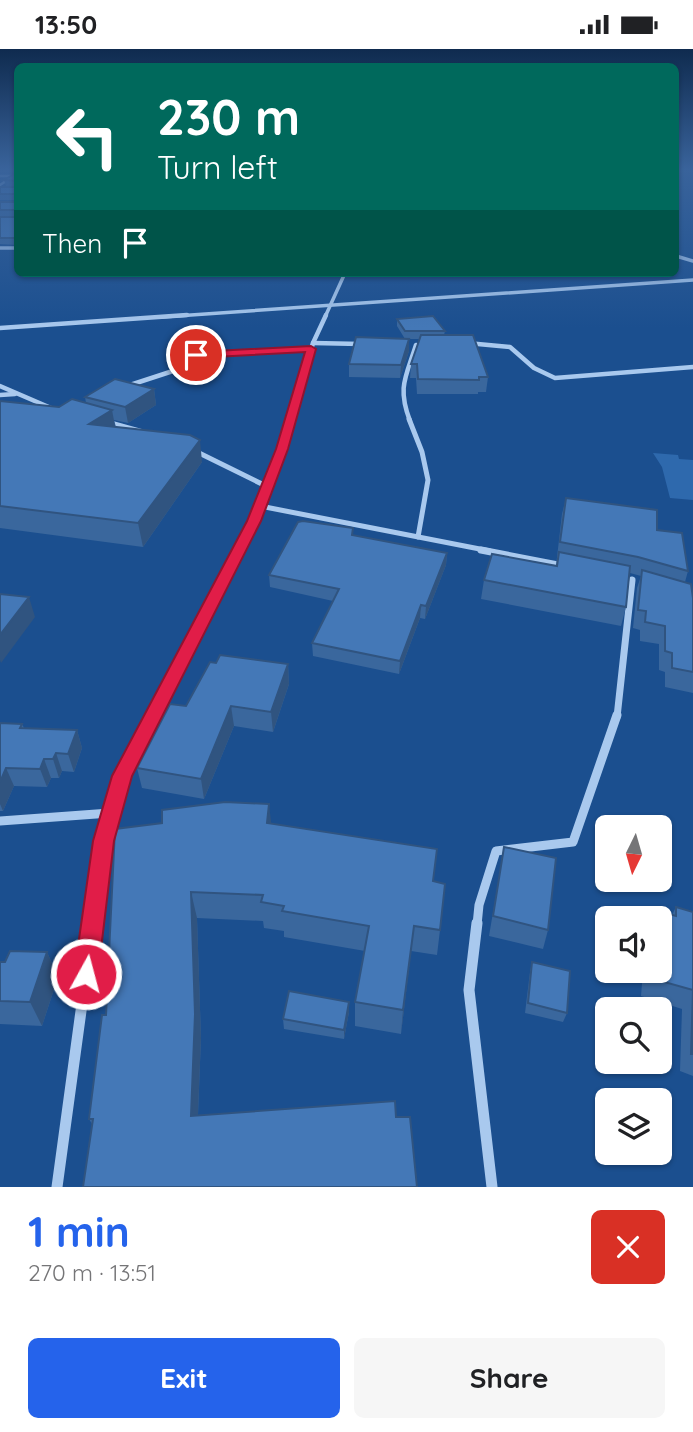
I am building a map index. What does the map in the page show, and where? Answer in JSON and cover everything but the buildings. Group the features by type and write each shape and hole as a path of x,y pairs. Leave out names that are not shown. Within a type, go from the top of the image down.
{"street":[{"path":"57,1187 110,813 122,776 260,506 312,346 343,277"},
{"path":"0,328 693,280"},
{"path":"466,343 510,347 534,368 555,378 693,367"},
{"path":"124,387 176,370 196,355 364,344"},
{"path":"403,344 428,344"},
{"path":"416,345 403,387 402,400 422,451 428,480 418,537"},
{"path":"0,386 58,409"},
{"path":"0,395 16,393"},
{"path":"101,420 146,433"},
{"path":"187,447 268,487"},
{"path":"260,506 569,567"},
{"path":"621,578 645,584"},
{"path":"492,1187 468,990 479,905 496,851 573,842 617,716 632,580"},
{"path":"0,821 110,813"}],"shaded area":[{"path":"653,453 678,455 679,459 693,460 693,500 670,498 662,467"}],"route":[{"path":"86,974 104,841 122,776 254,521 282,449 311,349 196,355"}]}
